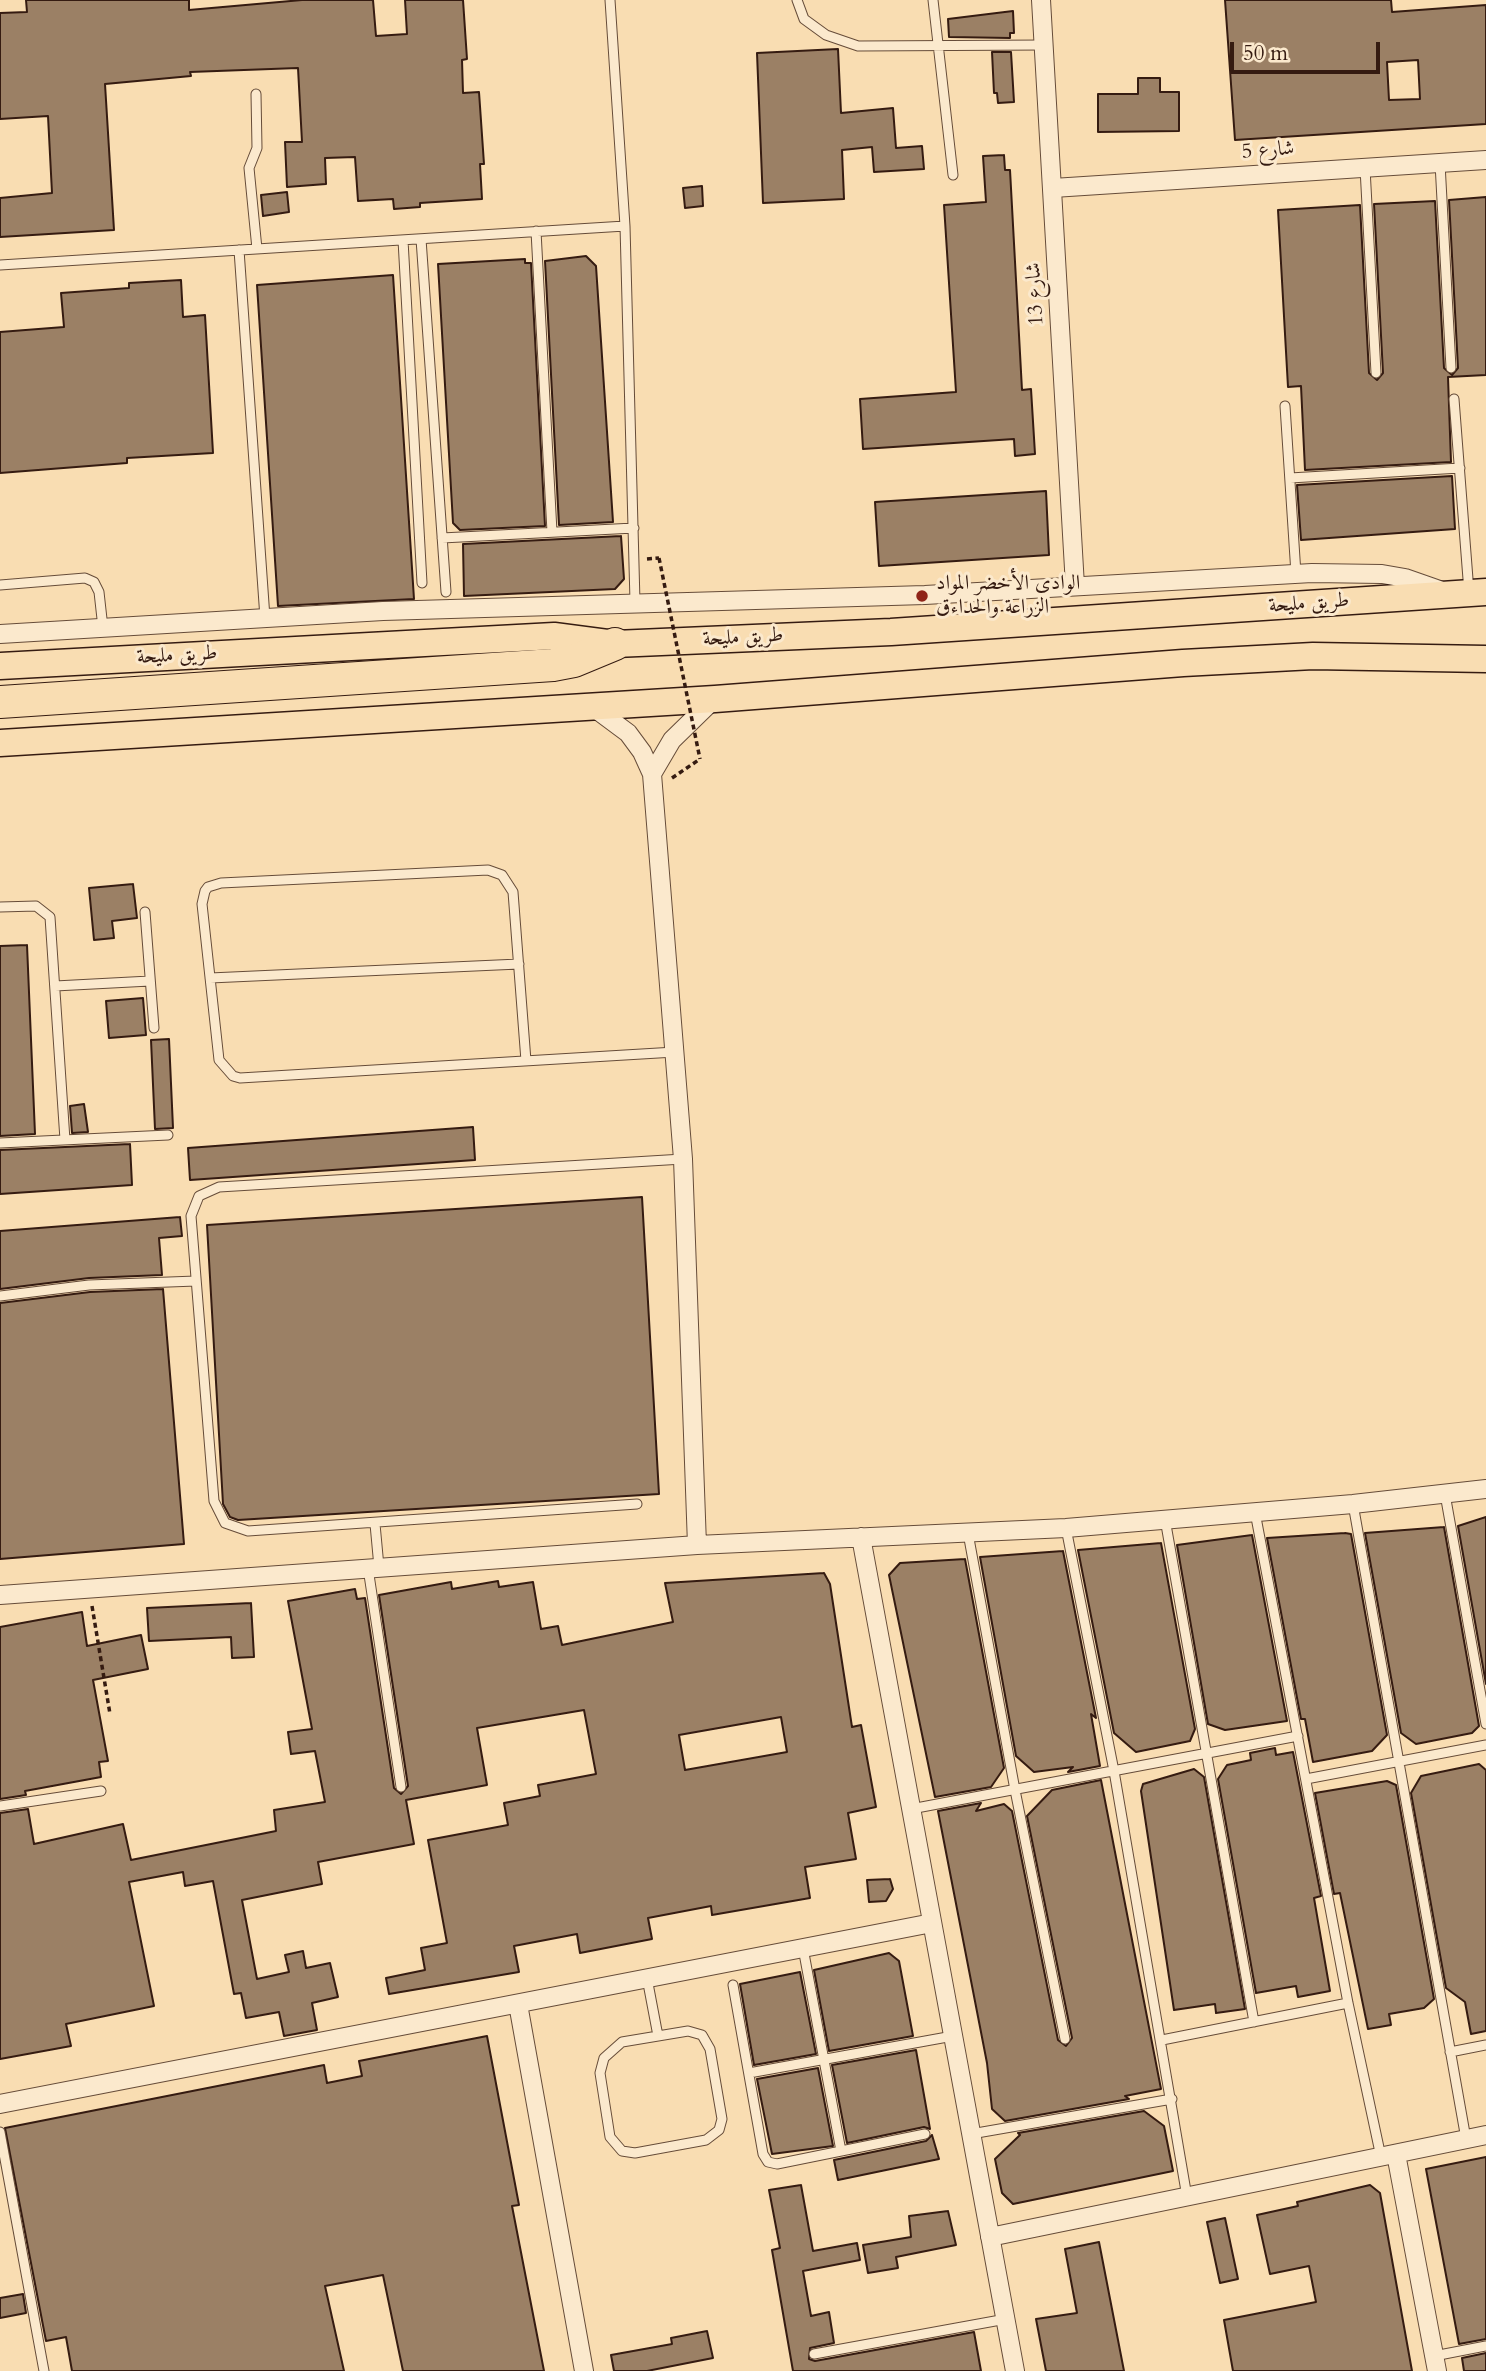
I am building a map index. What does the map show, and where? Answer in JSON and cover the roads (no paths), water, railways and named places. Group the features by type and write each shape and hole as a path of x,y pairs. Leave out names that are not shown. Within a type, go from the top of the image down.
{"highway":[{"path":"0,702 553,665 574,661 615,644"}],"main road":[{"name":"طريق مليحة","path":"0,666 554,636 615,644 891,632 1469,594"},
{"path":"0,743 715,699 1313,656 1486,659"}],"street":[{"name":"شارع 13","path":"1041,0 1075,586"},
{"name":"شارع 5","path":"1053,188 1486,160"},
{"path":"0,634 265,618 635,602 925,595 1296,574 1382,574 1469,594"},
{"path":"653,783 672,740 715,699"},
{"path":"591,705 628,733 642,752 653,783 682,1159 697,1545"},
{"path":"0,1595 697,1545 1066,1528 1353,1504 1486,1489"},
{"path":"861,1537 1015,2371"},
{"path":"0,2104 932,1923"},
{"path":"518,2004 584,2371"},
{"path":"990,2237 1486,2135"},
{"path":"1389,2155 1436,2364"}],"lane":[{"path":"610,0 625,226 635,602"},
{"path":"797,0 804,19 825,35 858,46 1044,45"},
{"path":"933,0 953,174"},
{"path":"256,94 257,148 249,168 257,249"},
{"path":"1440,163 1451,368"},
{"path":"1364,168 1376,373"},
{"path":"0,265 625,226"},
{"path":"536,231 552,532"},
{"path":"421,239 446,592"},
{"path":"403,240 422,583"},
{"path":"239,250 265,618"},
{"path":"1454,398 1469,594"},
{"path":"1285,406 1296,574"},
{"path":"1290,478 1460,468"},
{"path":"443,538 634,528"},
{"path":"0,585 85,578 94,582 99,592 103,628"},
{"path":"526,1060 511,885 502,875 488,870 214,884 208,887 202,897 219,1060 227,1072 240,1078 675,1052"},
{"path":"0,907 36,906 46,912 51,923 65,1140"},
{"path":"145,912 153,1028"},
{"path":"210,978 519,964"},
{"path":"55,986 150,981"},
{"path":"0,1143 168,1135"},
{"path":"636,1504 376,1524 248,1531 236,1529 218,1513 214,1501 191,1216 199,1196 208,1190 682,1159"},
{"path":"0,1296 89,1285 196,1281"},
{"path":"1445,1494 1486,1724"},
{"path":"1353,1504 1466,2139"},
{"path":"1255,1512 1348,2003 1389,2155"},
{"path":"1165,1520 1254,2022"},
{"path":"376,1524 374,1568 401,1787"},
{"path":"1066,1528 1114,1771 1187,2197"},
{"path":"968,1533 1015,1790 1065,2039"},
{"path":"911,1810 1297,1736"},
{"path":"1306,1779 1486,1745"},
{"path":"0,1806 101,1791"},
{"path":"803,1948 841,2151"},
{"path":"647,1978 657,2036"},
{"path":"733,1985 763,2154 768,2162 777,2164 925,2134"},
{"path":"1162,2040 1348,2003"},
{"path":"696,2032 708,2041 721,2125 716,2134 706,2140 629,2153 617,2148 610,2137 601,2065 615,2046 657,2036 696,2032"},
{"path":"749,2073 953,2036"},
{"path":"1450,2052 1486,2045"},
{"path":"971,2134 1172,2099"},
{"path":"0,2132 44,2371"},
{"path":"814,2354 1006,2319"},
{"path":"1436,2364 1486,2346"}],"place":[{"name":"الوادى الأخضر المواد الزراعة والحداءق","path":"922,596"}]}
